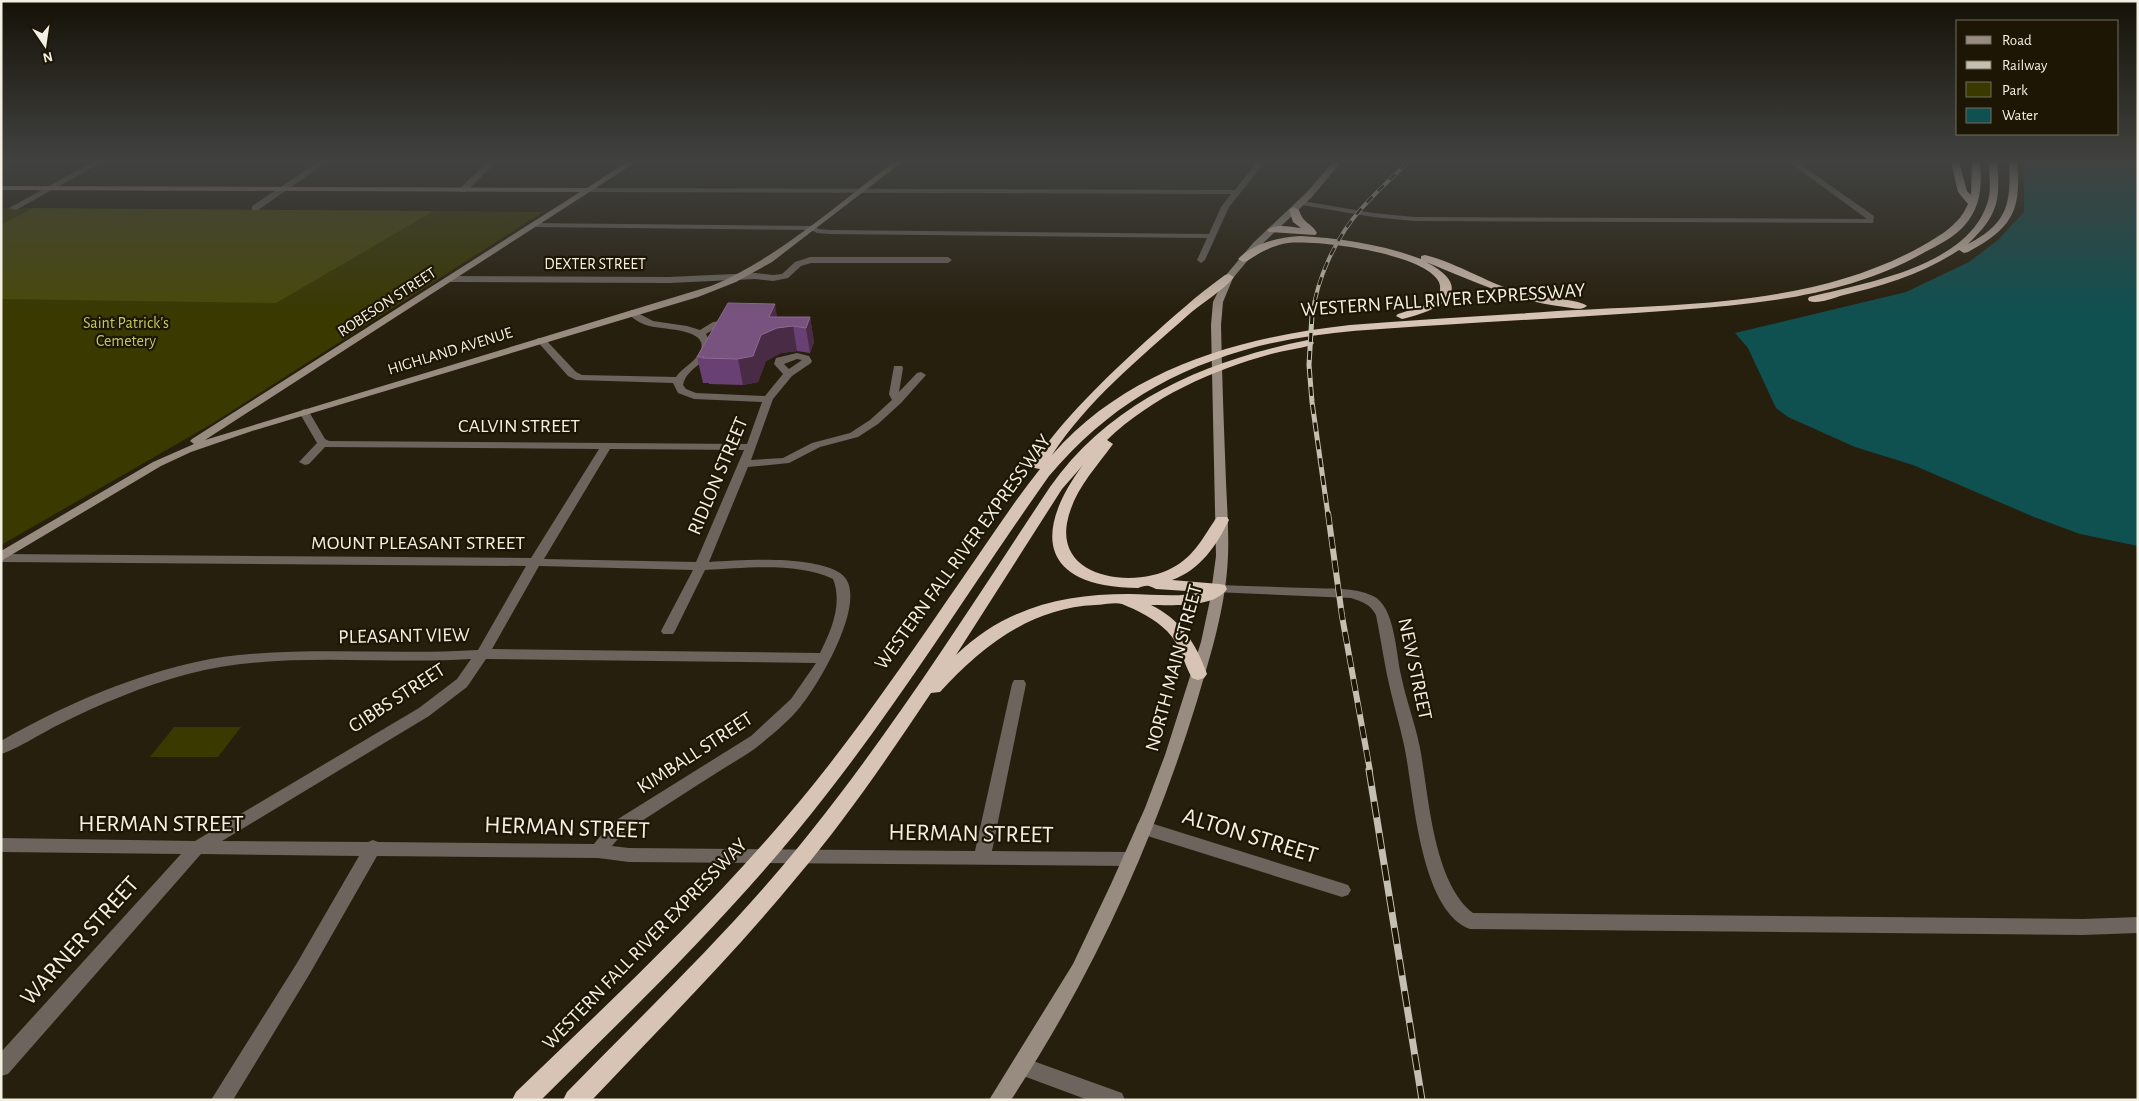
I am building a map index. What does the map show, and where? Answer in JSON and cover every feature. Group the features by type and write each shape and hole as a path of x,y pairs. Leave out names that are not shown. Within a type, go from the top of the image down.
{"highway":[{"path":"1295,213 1296,219 1302,226 1329,238"},
{"name":"WESTERN FALL RIVER EXPRESSWAY","path":"524,1100 689,939 751,872 855,745 1010,520 1054,460 1086,428 1110,408 1136,392 1170,373 1208,358 1240,348 1298,336 1690,306 1785,294 1860,277 1923,250 1962,223 1968,213"},
{"name":"WESTERN FALL RIVER EXPRESSWAY","path":"1323,333 1374,335 1670,316 1755,308 1830,295 1882,282 1914,270 1955,248 1973,234 1985,220 1988,213"},
{"path":"1914,270 1972,246 2003,224 2010,213"},
{"path":"1272,230 1290,229 1420,257 1501,290 1541,301 1596,307 1690,306"},
{"path":"1243,259 1264,247 1284,241 1329,238"},
{"path":"1323,333 1421,313 1436,306 1445,295 1446,285 1443,280 1424,265 1351,243"},
{"path":"1010,520 1037,467 1078,414 1131,360 1199,299 1229,277"},
{"name":"WESTERN FALL RIVER EXPRESSWAY","path":"575,1100 774,889 829,823 884,748 1062,480 1098,440 1134,410 1174,386 1204,372 1252,356 1298,336"},
{"path":"1134,410 1077,483 1064,512 1059,533 1062,551 1075,566 1096,578 1131,584 1195,586 1219,589"},
{"path":"1131,584 1162,579 1187,566 1204,549 1222,520"},
{"path":"884,748 952,667 973,647 994,631 1044,608 1074,601 1103,599 1193,599 1206,596 1219,589"},
{"path":"1103,599 1125,602 1144,608 1167,621 1186,642 1198,674"}],"main road":[{"name":"ROBESON STREET","path":"158,464 247,410 552,213"},
{"name":"HIGHLAND AVENUE","path":"1,558 158,464 216,440 304,412 695,294 738,277 770,260 832,213"},
{"name":"NORTH MAIN STREET","path":"999,1100 1022,1066 1078,970 1131,859 1173,755 1212,627 1219,589 1222,556 1222,520 1216,331 1218,302 1229,277 1243,259 1290,213"}],"street":[{"path":"1201,260 1221,213"},
{"path":"1364,213 1446,220 1870,221 1871,218 1864,213"},
{"path":"534,225 761,226 813,228 817,231 830,232 1211,236"},
{"name":"DEXTER STREET","path":"451,279 669,280 738,277 773,278 785,276 798,264 810,260 948,260"},
{"path":"632,313 652,324 690,329 700,334 705,341 706,349 696,364 679,380 678,385 682,391 694,396 768,399 788,374"},
{"path":"700,334 716,324 745,321"},
{"path":"541,340 572,374 580,378 679,380"},
{"path":"897,401 894,394 898,368"},
{"path":"743,464 785,461 816,445 854,434 874,422 921,375"},
{"name":"RIDLON STREET","path":"668,631 701,566 762,421 768,399"},
{"path":"304,412 323,443 305,462"},
{"name":"CALVIN STREET","path":"323,443 750,447"},
{"name":"GIBBS STREET","path":"197,848 424,712 462,683 482,654 607,446"},
{"name":"MOUNT PLEASANT STREET","path":"1,558 536,562 701,566 750,564 798,566 824,570 833,575"},
{"name":"KIMBALL STREET","path":"598,851 616,829 756,740 796,702 824,658 837,632 843,606 843,589 838,577 833,575"},
{"name":"NEW STREET","path":"1219,589 1352,594 1369,599 1376,604 1383,615 1394,676 1412,746 1431,856 1442,887 1456,910 1470,921 2083,927 2138,925"},
{"name":"PLEASANT VIEW","path":"1,748 107,696 158,678 208,664 287,657 442,658 482,654 824,658"},
{"path":"982,858 1019,684"},
{"name":"ALTON STREET","path":"1144,828 1342,890"},
{"name":"HERMAN STREET","path":"1,846 373,847 598,851 629,855 1131,859"},
{"path":"221,1100 303,969 373,847"},
{"name":"WARNER STREET","path":"1,1067 197,848"},
{"path":"1022,1066 1115,1100"}],"green space":[{"name":"Saint Patrick's Cemetery","path":"1,213 541,213 210,425 1,545"},
{"path":"174,727 241,727 218,757 150,757"}],"shaded area":[{"path":"23,213 430,213 276,303 1,299 1,225"}],"water":[{"path":"2023,213 2138,213 2138,546 2080,534 2034,517 1913,465 1855,447 1788,417 1776,408 1748,348 1735,333 1906,292 1969,262 1998,240"}],"building":[{"path":"728,303 775,304 769,317 810,317 806,328 793,326 777,328 761,335 753,356 738,359 697,357"}],"railway":[{"path":"1312,316 1318,287 1329,259 1344,232 1358,213"},
{"path":"1312,315 1309,365 1312,402 1328,515"},
{"path":"1328,513 1342,616 1370,771"},
{"path":"1369,770 1422,1100"}]}
